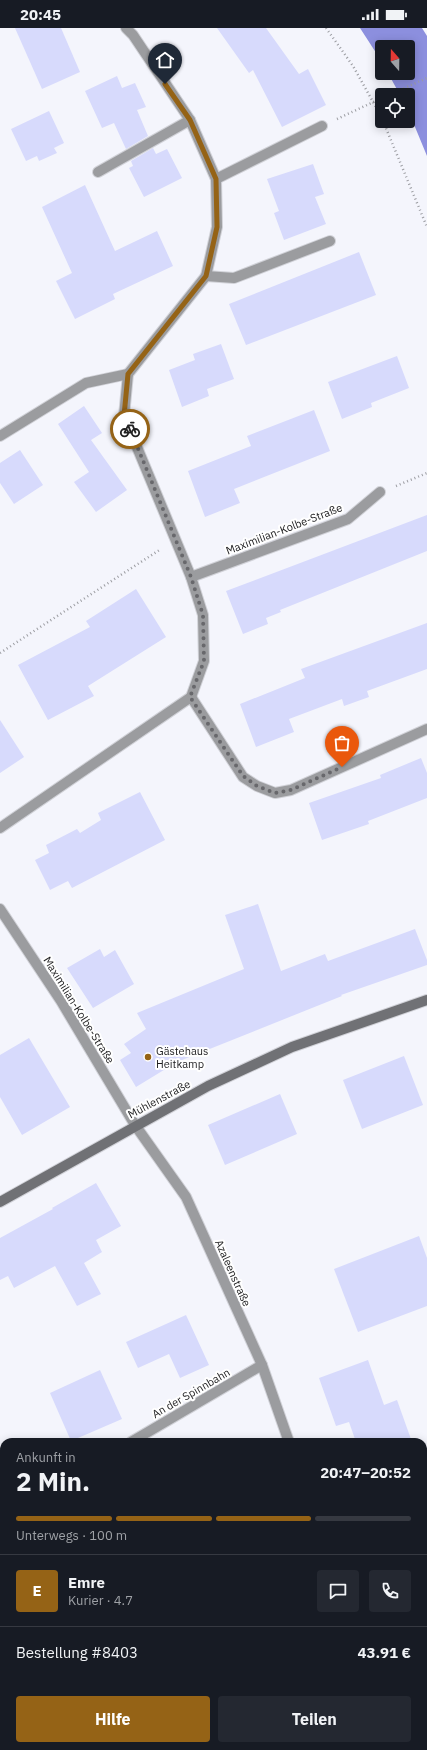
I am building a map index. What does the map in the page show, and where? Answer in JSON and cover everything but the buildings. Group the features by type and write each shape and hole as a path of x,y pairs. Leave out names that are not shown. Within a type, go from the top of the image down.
{"street":[{"path":"0,828 190,697 204,661 203,615 191,577 124,416 128,374 206,276 217,227 216,179 190,120 133,35 126,28"},
{"path":"98,172 190,120"},
{"path":"216,179 322,126"},
{"path":"206,276 234,278 330,241"},
{"path":"0,436 86,383 128,374"},
{"name":"Maximilian-Kolbe-Straße","path":"191,577 348,519 380,492"},
{"path":"190,697 243,776 257,786 275,793 291,790 427,729"},
{"name":"Maximilian-Kolbe-Straße","path":"0,909 61,1001 135,1125"},
{"name":"Mühlenstraße","path":"0,1202 135,1125 208,1086 292,1047 427,1000"},
{"name":"Azaleenstraße","path":"135,1125 186,1197 262,1365 288,1438"},
{"name":"An der Spinnbahn","path":"139,1438 262,1365"}],"path":[{"path":"322,126 374,102 353,66 326,28"},
{"path":"405,88 427,78"},
{"path":"386,128 427,227"},
{"path":"380,492 427,473"},
{"path":"0,653 175,540"}],"water":[{"path":"360,28 422,28 427,36 427,156 415,127 415,88 396,88 392,80 415,80 415,40 375,40 375,51"}],"way so far":[{"path":"130,429 191,577 203,615 204,661 190,697 243,776 257,786 275,793 291,790 342,767"}],"place":[{"name":"Gästehaus Heitkamp","path":"148,1057"}],"route":[{"path":"130,429 124,416 128,374 206,276 217,227 216,179 190,120 165,84"}]}
